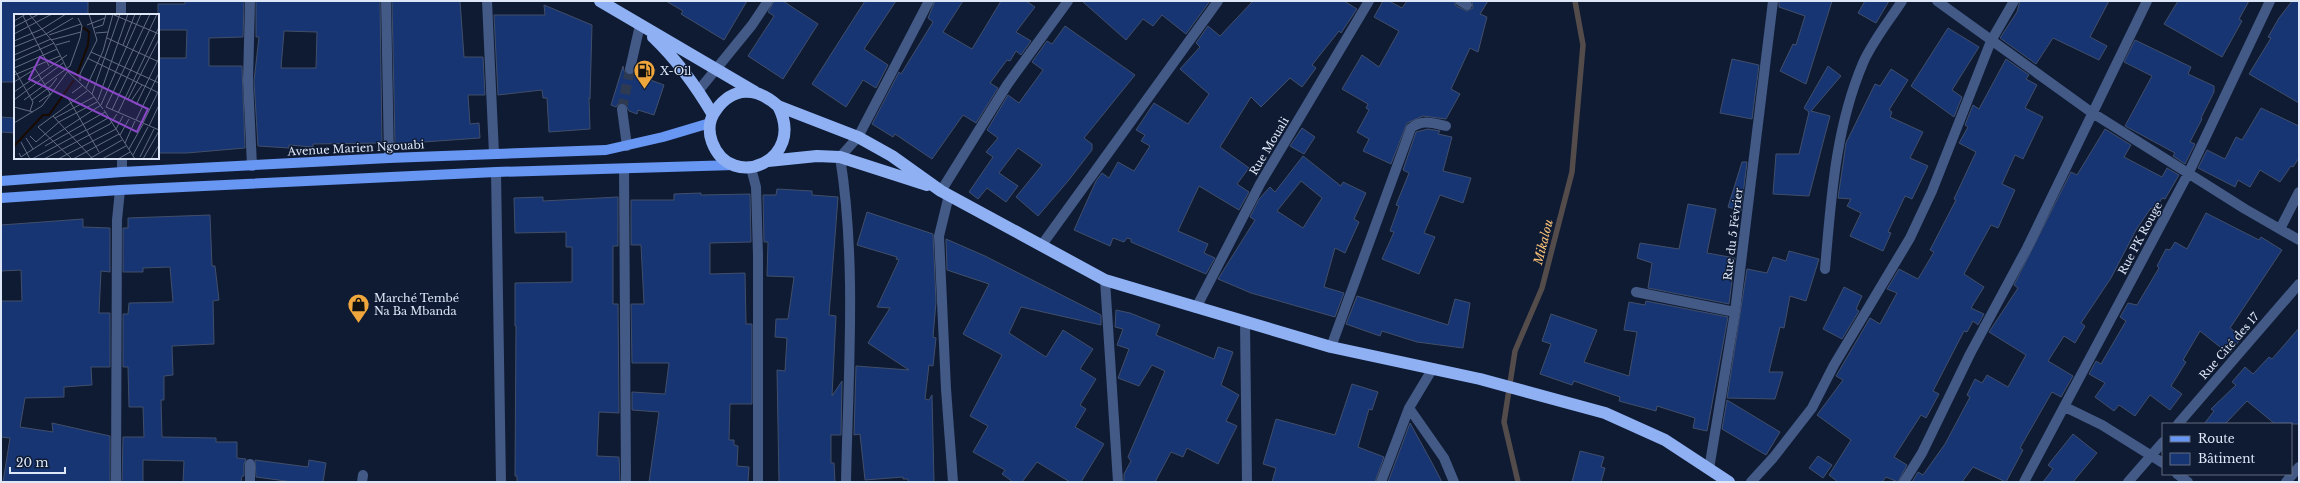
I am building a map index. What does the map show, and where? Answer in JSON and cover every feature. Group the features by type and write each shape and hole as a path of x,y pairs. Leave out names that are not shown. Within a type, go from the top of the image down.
{"highway":[{"path":"600,1 617,5 640,25 674,59 699,90 711,119 710,136 714,149 723,159 735,165 751,168 768,161 778,153 785,136 784,117 778,106 768,97 755,92 640,25"},
{"path":"711,119 723,101 738,93 755,92"},
{"path":"778,106 858,137 892,156 945,193 1104,280 1245,323 1331,347 1434,368 1605,412 1665,440 1729,482"},
{"path":"768,161 816,156 840,157 945,193"}],"main road":[{"name":"Avenue Marien Ngouabi","path":"1,181 122,172 389,158 564,153 627,146 711,119"},
{"path":"1,198 120,190 496,172 735,165"}],"street":[{"path":"121,1 121,14"},
{"path":"250,1 248,81 252,166"},
{"path":"386,1 389,158"},
{"path":"487,1 494,154"},
{"path":"699,90 752,25 768,1"},
{"path":"846,482 849,259 846,197 840,157 858,137 929,1"},
{"path":"953,482 946,389 939,236 945,193 1007,85 1068,1"},
{"path":"1041,246 1218,1"},
{"name":"Rue Mouali","path":"1196,308 1260,184 1369,1"},
{"name":"Rue du 5 Février","path":"1709,469 1735,312 1773,1"},
{"path":"1825,269 1830,195 1836,157 1851,96 1863,62 1902,1"},
{"path":"1937,1 2092,112 2299,240"},
{"path":"1751,482 1812,408 1834,365 1910,238 1932,191 1991,41 2014,1"},
{"path":"1904,482 1922,453 1970,354 2027,248 2147,1"},
{"name":"Rue PK Rouge","path":"2024,482 2189,172 2270,1"},
{"path":"630,69 640,25"},
{"path":"622,109 627,146"},
{"path":"1331,347 1410,128 1417,123 1427,122 1446,126"},
{"path":"122,159 122,172"},
{"path":"751,168 756,187 758,256 758,482"},
{"path":"624,169 626,482"},
{"path":"496,172 501,482"},
{"path":"116,482 117,220 120,190"},
{"path":"2280,229 2299,192"},
{"path":"1104,280 1118,482"},
{"name":"Rue Cité des 17","path":"2179,423 2299,284"},
{"path":"1636,292 1735,312"},
{"path":"1245,323 1247,482"},
{"path":"1381,482 1409,408 1434,368"},
{"path":"2065,407 2102,425 2162,462"},
{"path":"1409,408 1444,458 1454,482"},
{"path":"2128,482 2162,443"},
{"path":"250,464 250,482"},
{"path":"2286,482 2299,467"},
{"path":"2178,475 2188,482"}],"building":[{"path":"1,1 88,1 88,14 14,14 14,82 1,82"},
{"path":"185,1 244,1 243,37 209,38 209,66 242,66 245,148 187,153 159,153 159,58 186,58 187,30 159,30 158,4 185,4"},
{"path":"256,1 380,1 382,143 313,144 313,147 289,145 289,148 258,146 254,81 259,37 256,37","holes":["284,31 317,32 316,68 281,68"]},
{"path":"392,1 460,1 464,57 483,57 485,95 468,95 470,124 479,123 480,138 395,144"},
{"path":"666,1 747,1 724,40 681,14 683,11"},
{"path":"774,1 783,1 818,24 783,79 748,56 774,16 768,12"},
{"path":"865,1 896,1 864,49 888,65 876,88 863,80 846,107 812,84"},
{"path":"935,1 963,1 943,32 972,49 1001,1 1026,1 1035,7 1016,32 1031,41 1021,55 1016,51 1010,61 1007,60 990,83 998,88 976,123 963,115 932,159 895,134 893,137 872,124 899,72 901,74 933,22 928,18"},
{"path":"1082,1 1210,1 1186,34 1162,15 1153,26 1143,19 1126,40"},
{"path":"1253,1 1344,1 1357,9 1341,33 1339,31 1312,65 1316,68 1302,87 1290,78 1261,107 1251,97 1220,147 1249,168 1237,184 1249,192 1239,210 1199,186 1178,231 1208,244 1204,253 1215,258 1206,274 1131,242 1131,239 1127,238 1124,242 1113,238 1110,246 1074,230 1096,181 1102,173 1109,178 1118,162 1134,171 1150,146 1141,141 1145,135 1136,130 1154,103 1188,124 1209,94 1180,69 1200,47 1196,43 1208,26 1220,36"},
{"path":"1383,1 1389,1 1402,8 1407,1 1454,1 1456,6 1467,11 1473,8 1472,1 1488,1 1480,14 1487,17 1478,52 1470,48 1451,89 1460,94 1446,119 1423,116 1407,123 1391,164 1363,151 1369,139 1357,132 1369,110 1366,108 1368,104 1342,89 1362,55 1379,67 1399,31 1374,17"},
{"path":"1779,1 1832,1 1806,84 1780,71 1793,44 1796,45 1805,16 1779,7"},
{"path":"1865,1 1889,1 1876,23 1858,13"},
{"path":"2020,1 2109,1 2090,37 2107,46 2099,60 2053,38 2036,64 2000,38 2017,12"},
{"path":"2178,1 2249,1 2239,19 2242,21 2222,57 2164,24"},
{"path":"2292,1 2299,1 2299,103 2249,74 2271,38 2268,37 2279,18"},
{"path":"544,5 592,25 590,99 589,98 590,129 549,132 547,98 543,98 542,90 498,95 494,15 545,15"},
{"path":"1065,26 1135,75 1084,138 1092,144 1092,150 1038,216 1016,197 1042,165 1018,148 999,173 1018,186 1006,202 987,188 978,199 969,192 993,157 986,152 998,138 987,130 1008,95 1019,103 1043,70 1032,62 1047,41 1052,44"},
{"path":"1948,28 1979,47 1952,90 1962,97 1954,117 1911,86"},
{"path":"2135,40 2191,67 2188,74 2214,86 2214,92 2190,142 2195,144 2185,164 2173,156 2175,153 2125,126 2152,76 2124,62"},
{"path":"1732,59 1759,65 1752,119 1720,113"},
{"path":"2006,59 2029,75 2026,79 2037,85 2025,108 2043,117 2023,159 2015,155 2002,184 2015,190 1998,228 1991,225 1964,274 1984,287 1971,308 1984,314 1978,325 1973,321 1967,332 1964,331 1933,391 1939,394 1926,418 1921,415 1894,457 1907,465 1898,482 1886,477 1882,482 1838,482 1829,475 1851,440 1817,415 1843,380 1836,376 1870,318 1880,324 1897,293 1887,289 1899,269 1918,279 1934,252 1930,250 1956,200 1954,199 1976,152 1959,143 1968,127 1965,125 1973,105 1979,109"},
{"path":"623,66 624,71 628,75 632,75 636,71 649,75 648,79 664,85 654,115 638,110 637,114 629,111 624,103 618,104 616,107 611,105"},
{"path":"1828,66 1841,76 1811,111 1830,116 1809,196 1773,194 1776,154 1799,154 1809,112 1804,108"},
{"path":"1891,69 1908,80 1889,110 1892,112 1890,117 1923,132 1910,158 1928,166 1912,199 1905,196 1888,232 1891,233 1883,251 1850,236 1861,213 1847,206 1851,199 1838,198 1846,143 1875,84 1880,86"},
{"path":"2261,108 2299,126 2299,158 2293,167 2291,166 2280,182 2260,170 2250,187 2238,180 2235,187 2198,168 2207,150 2225,159 2236,137 2242,140"},
{"path":"1,117 14,118 14,133 1,132"},
{"path":"1302,128 1315,137 1304,154 1290,146"},
{"path":"1428,129 1440,131 1438,134 1452,137 1443,171 1471,178 1463,203 1440,195 1424,233 1435,237 1419,274 1382,259 1394,232 1390,231 1399,206 1396,205 1409,173 1403,170 1416,132"},
{"path":"2105,129 2131,145 2124,157 2162,177 2167,168 2179,175 2165,199 2162,198 2155,210 2151,208 2136,230 2111,278 2081,323 2085,326 2075,343 2064,336 2048,361 2073,376 2061,397 2052,392 2020,448 2023,450 2006,482 1973,467 1962,482 1912,482 1918,472 1923,475 1945,444 1970,397 1967,395 1975,379 1982,383 1987,375 2008,387 2026,355 1989,332 2018,288 2014,285 2071,172 2077,175"},
{"path":"1303,156 1341,186 1343,182 1366,193 1354,219 1359,222 1345,253 1335,248 1324,287 1344,293 1335,317 1251,293 1218,279 1255,220 1250,217 1259,199 1270,187 1275,192","holes":["1301,181 1322,198 1303,228 1277,211"]},
{"path":"1742,162 1747,162 1741,211 1728,207"},
{"path":"777,189 812,191 812,195 838,197 829,315 836,316 832,396 842,381 841,435 831,435 831,463 834,463 835,482 779,482 777,370 785,371 787,338 775,337 776,319 788,319 794,277 767,276 768,242 764,242 763,195 776,195"},
{"path":"701,193 701,195 750,194 751,242 710,243 710,274 745,273 746,324 752,324 752,404 730,404 729,440 734,440 734,445 738,446 737,466 749,467 748,482 649,482 659,412 632,410 632,392 665,394 669,363 632,363 631,304 644,304 641,245 631,245 631,200 674,200 674,194"},
{"path":"543,197 543,201 618,197 618,246 613,246 613,304 618,304 619,413 599,412 597,456 619,457 620,482 517,482 517,476 515,476 515,283 572,282 572,247 566,247 566,232 515,233 514,198"},
{"path":"1688,204 1716,209 1707,253 1735,258 1729,304 1648,288 1652,263 1637,258 1640,243 1679,249"},
{"path":"867,212 933,234 936,302 933,337 936,338 933,366 929,365 925,399 929,400 932,395 934,482 908,482 908,479 903,479 903,477 865,480 860,434 854,435 856,366 909,370 868,343 890,308 877,307 899,260 896,259 897,257 857,245"},
{"path":"2206,213 2259,240 2261,237 2282,250 2230,328 2242,337 2229,354 2200,331 2183,360 2186,362 2171,386 2182,394 2170,410 2150,395 2135,416 2119,405 2114,411 2095,397 2105,383 2089,374 2096,361 2101,364 2126,321 2120,317 2128,303 2137,305 2159,268 2157,266 2166,249 2170,250 2175,242 2187,249"},
{"path":"210,215 212,266 215,266 219,300 213,301 214,344 172,346 173,375 164,376 164,400 161,400 162,437 216,438 216,442 237,442 237,458 246,459 244,464 244,476 242,476 241,482 183,482 184,461 143,460 143,482 122,482 123,437 144,437 143,407 129,407 128,367 123,367 123,314 128,314 129,303 173,302 170,267 143,268 143,272 123,272 123,228 128,228 128,218"},
{"path":"83,219 83,227 110,228 110,272 101,271 99,313 110,313 110,367 91,367 92,385 64,387 64,397 25,398 20,427 53,432 52,423 110,436 110,482 3,482 10,438 1,437 1,301 22,301 21,270 1,271 1,225"},
{"path":"946,239 985,256 1101,315 1101,325 1021,307 1009,333 1046,357 1063,330 1093,349 1080,369 1096,379 1080,405 1086,409 1075,427 1104,444 1081,482 1070,482 1037,462 1022,482 1013,482 1002,474 1005,470 973,452 988,426 970,416 1002,355 963,334 989,284 947,270"},
{"path":"1789,251 1819,259 1806,301 1790,296 1784,328 1780,327 1769,372 1783,372 1775,399 1727,398 1747,269 1767,273 1773,257 1786,261"},
{"path":"1844,287 1862,296 1856,309 1859,311 1842,339 1823,329"},
{"path":"1357,296 1448,325 1455,299 1470,303 1463,348 1417,342 1382,331 1380,336 1346,324"},
{"path":"1646,301 1728,317 1707,431 1693,428 1695,418 1657,406 1656,411 1619,401 1620,397 1574,381 1572,385 1540,374 1551,344 1542,341 1551,314 1597,330 1584,362 1629,376 1637,332 1624,330 1629,302 1645,305"},
{"path":"1116,310 1130,313 1160,325 1156,335 1214,359 1218,347 1233,352 1221,385 1239,395 1226,421 1237,426 1218,464 1187,448 1183,457 1171,452 1155,482 1124,482 1124,474 1131,461 1128,457 1165,371 1152,365 1139,386 1118,378 1129,349 1117,345 1123,329 1115,327"},
{"path":"2299,328 2299,424 2274,423 2247,401 2226,423 2205,423 2214,411 2211,409 2236,385 2232,382 2245,367 2253,374 2269,357 2272,359"},
{"path":"1352,384 1378,392 1372,410 1369,409 1358,447 1384,457 1375,482 1272,482 1276,468 1263,464 1276,419 1335,435"},
{"path":"1727,400 1780,432 1766,455 1722,429"},
{"path":"1410,423 1431,461 1442,482 1388,482"},
{"path":"2073,434 2097,453 2073,482 2043,482 2053,469 2048,465"},
{"path":"1580,451 1604,457 1601,467 1605,468 1601,482 1572,482"},
{"path":"1818,456 1832,465 1823,478 1809,468"},
{"path":"255,460 308,467 309,460 326,463 323,482 293,482 256,477"}],"waterway":[{"name":"Mikalou","path":"1518,482 1504,422 1515,351 1542,288 1572,172 1583,45 1575,1"}],"tunnel":[{"path":"622,109 630,69"}],"place":[{"name":"X-Oil","path":"644,90"},
{"name":"Marché Tembé Na Ba Mbanda","path":"359,324"}]}
